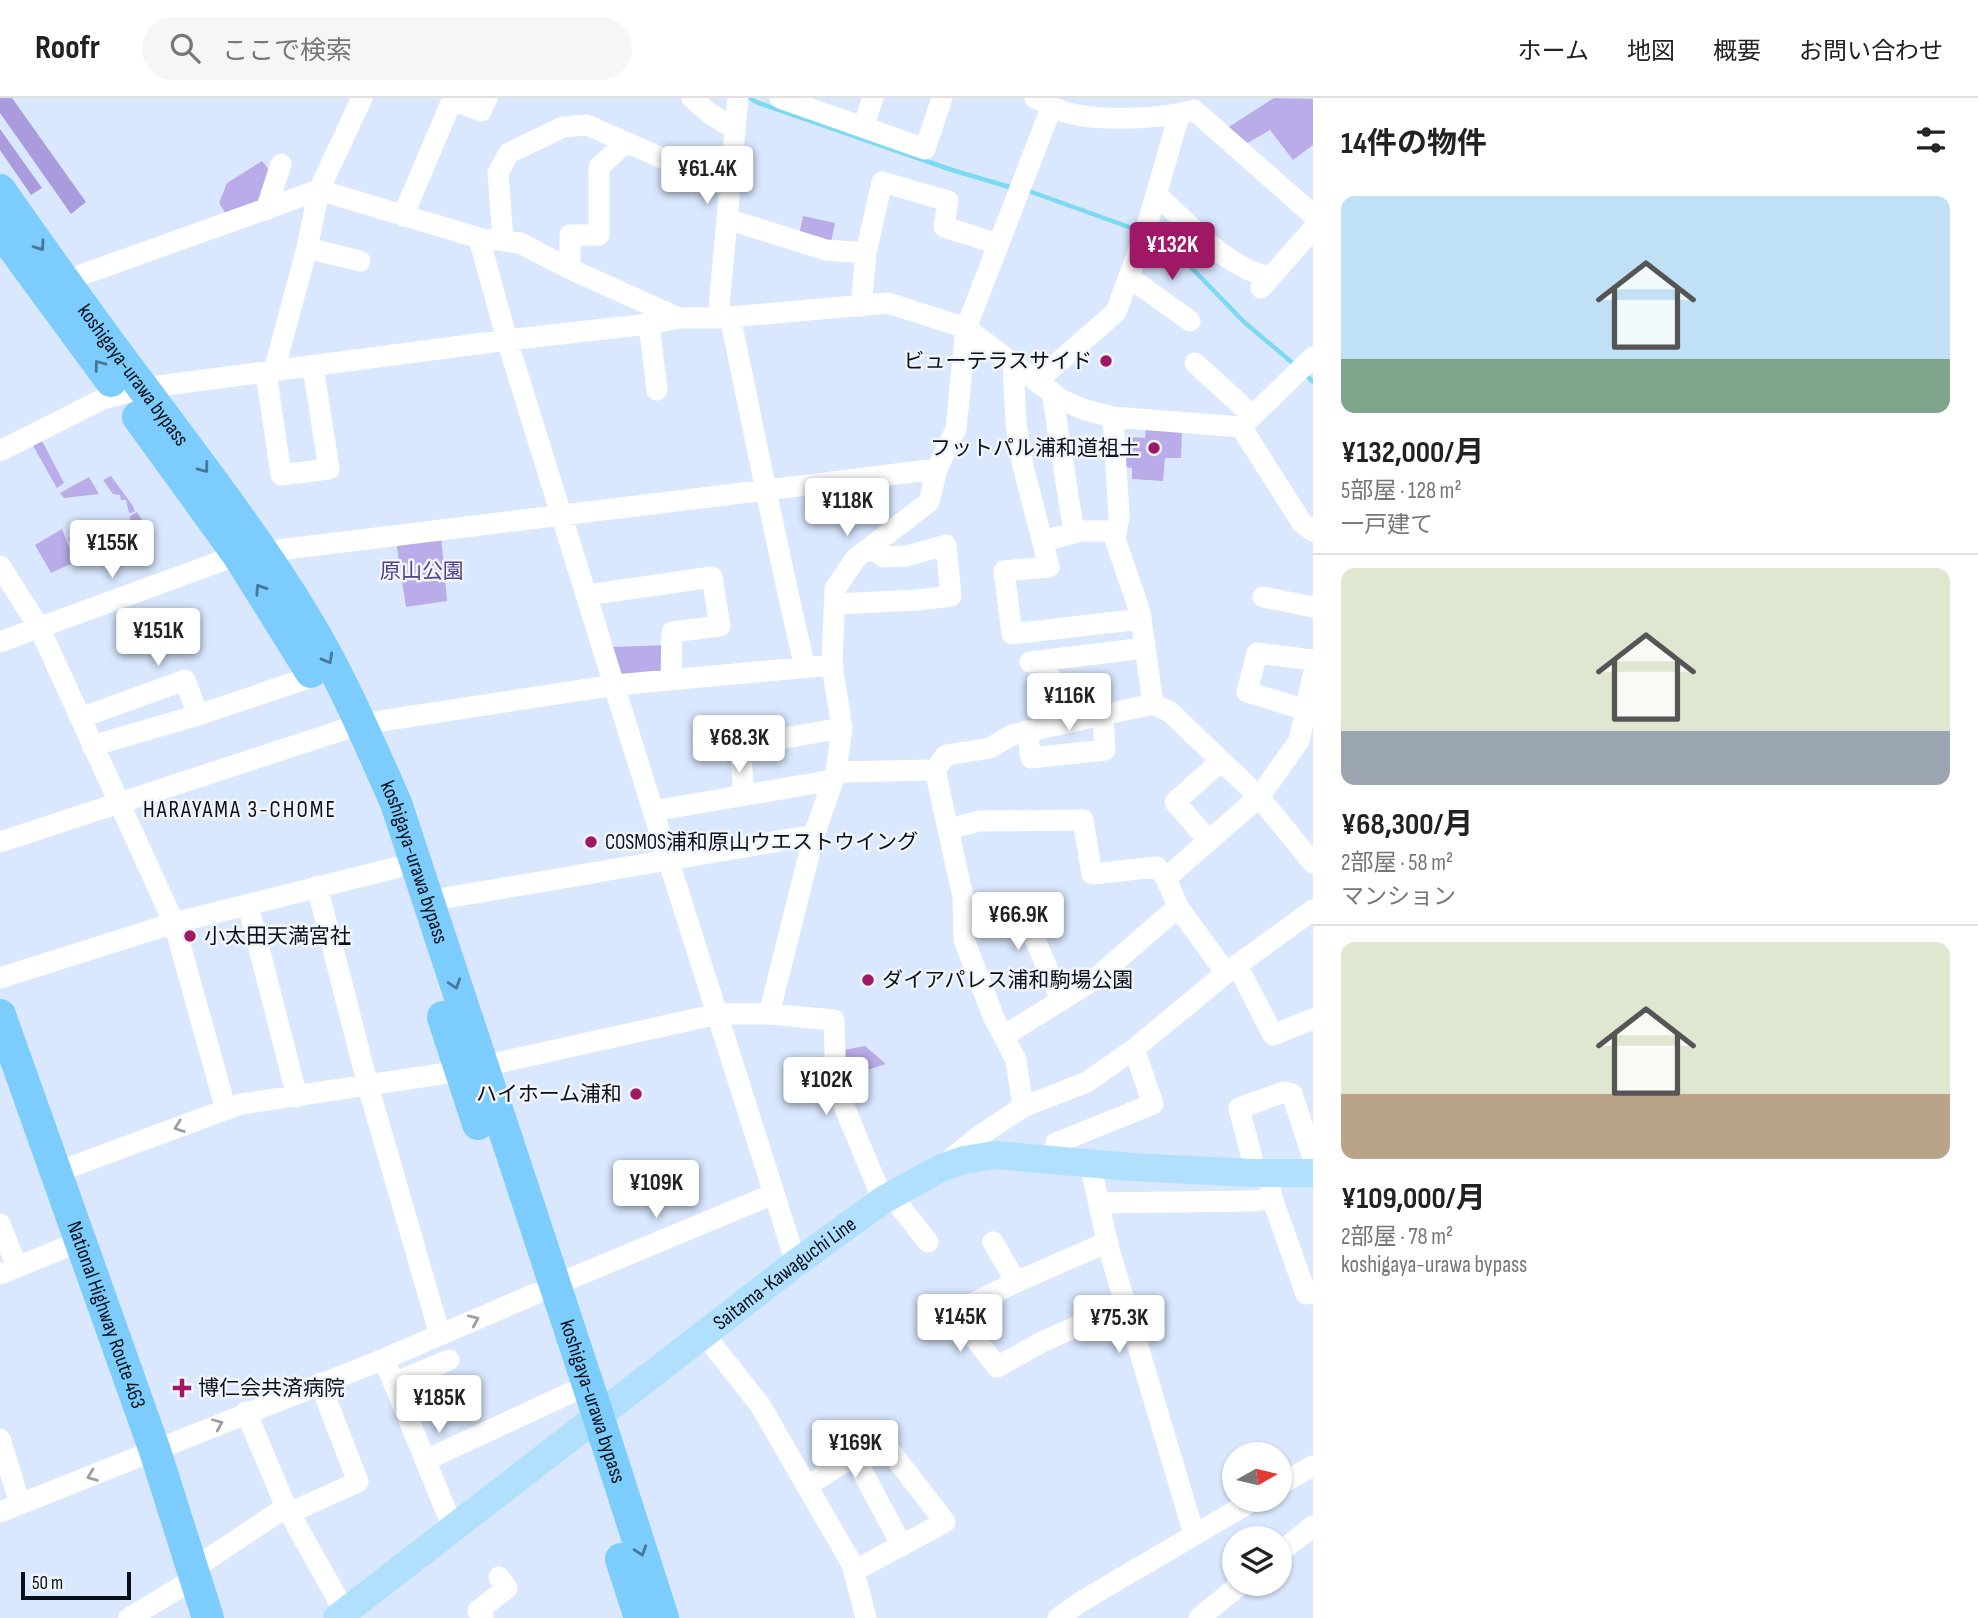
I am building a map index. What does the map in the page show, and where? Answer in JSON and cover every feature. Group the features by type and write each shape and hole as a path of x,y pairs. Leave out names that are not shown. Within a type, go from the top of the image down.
{"highway":[{"name":"koshigaya-urawa bypass","path":"0,190 66,283 132,391"},
{"name":"koshigaya-urawa bypass","path":"0,230 132,391 209,475 314,676 351,728 396,803 428,901 471,1068"},
{"name":"koshigaya-urawa bypass","path":"250,554 305,618 333,667 395,869 471,1068 590,1422 663,1618"},
{"name":"National Highway Route 463","path":"0,1015 155,1451 208,1618"},
{"name":"koshigaya-urawa bypass","path":"545,1289 570,1393 590,1422 639,1618"}],"main road":[{"name":"Saitama-Kawaguchi Line","path":"341,1615 796,1264 887,1198 941,1168 987,1156 1090,1163 1264,1182 1313,1173"}],"street":[{"path":"313,367 329,469 281,475 270,372 307,248 319,190 362,98"},
{"path":"403,216 453,99 481,111 487,98"},
{"path":"692,98 709,113 735,129"},
{"path":"738,98 727,219 724,318 768,491 786,588 805,667"},
{"path":"780,98 925,149 942,98"},
{"path":"863,127 873,98"},
{"path":"1044,386 1116,312 1157,194 1177,122 1187,112 1210,98"},
{"path":"769,1014 814,835 834,776 842,728 832,665 835,589 856,558 929,502 937,469 956,429 966,328 998,244 1044,102 1066,112 1092,116 1141,118 1194,110 1313,215"},
{"path":"503,240 498,173 509,153 563,127 587,125 730,188"},
{"path":"570,269 570,235 599,235 599,167 626,142"},
{"path":"266,210 281,164"},
{"path":"861,306 866,253 882,182 948,201 944,227 998,244"},
{"path":"66,283 84,274 319,190 479,238 520,243 570,269 679,318"},
{"path":"1157,194 1209,243 1265,282 1313,229"},
{"path":"727,219 826,250 866,253"},
{"path":"479,238 507,340 796,1264"},
{"path":"307,248 360,261"},
{"path":"1129,277 1190,321"},
{"path":"0,450 103,399 132,391 679,318 724,318 888,303 966,328 1060,398 1085,410 1113,416 1247,421 1313,357"},
{"path":"649,324 657,390"},
{"path":"1013,363 1016,424 1023,467 1049,567 1004,571 1012,634 1141,620"},
{"path":"1195,363 1247,421 1302,523 1313,531"},
{"path":"1044,386 1074,533"},
{"path":"1113,416 1119,516 1115,539 1141,620 1153,705"},
{"path":"0,642 250,554 937,469"},
{"path":"1042,541 1074,533 1116,531"},
{"path":"835,604 951,596 946,545 906,556 884,556 869,548"},
{"path":"0,566 40,629 174,923 226,1110"},
{"path":"587,595 712,578 720,626 672,632 671,680"},
{"path":"1263,597 1313,607"},
{"path":"1055,725 1038,662 1145,648"},
{"path":"1306,710 1247,692 1257,653 1313,660"},
{"path":"0,842 351,728 615,685 832,665"},
{"path":"1166,878 1258,797 1299,741 1313,675"},
{"path":"92,746 198,715 314,676"},
{"path":"80,719 185,680 198,715"},
{"path":"935,770 946,755 990,748 1012,735 1153,705 1170,712 1258,797 1313,863"},
{"path":"1027,731 1031,758 1105,750 1103,715"},
{"path":"744,795 740,746 842,728"},
{"path":"1209,841 1175,802 1221,761"},
{"path":"653,811 834,776 935,770"},
{"path":"935,770 963,897 964,940 1016,1060 1023,1107"},
{"path":"950,829 979,821 1083,820 1092,874 1157,867 1166,878 1178,907 1232,969 1273,1035 1313,1019"},
{"path":"428,901 814,835"},
{"path":"0,978 174,923 395,869"},
{"path":"317,886 368,1086 440,1335"},
{"path":"248,905 297,1097"},
{"path":"1004,1036 1095,979 1178,907"},
{"path":"941,1168 979,1136 1023,1107 1087,1082 1134,1049 1232,969 1313,909"},
{"path":"964,920 1026,918 1062,1001"},
{"path":"57,1172 241,1104 471,1068 718,1014 769,1014 834,1020 836,1087 887,1198 928,1242"},
{"path":"1054,1160 1056,1143 1153,1104 1134,1049"},
{"path":"1313,1158 1292,1094 1284,1092 1239,1108 1252,1158 1264,1182 1306,1294 1313,1292"},
{"path":"1090,1163 1108,1242 1194,1534"},
{"path":"1100,1203 1253,1201 1264,1182"},
{"path":"0,1439 10,1508 384,1359 773,1194"},
{"path":"0,1224 9,1271 81,1241"},
{"path":"993,1242 1016,1282"},
{"path":"1108,1242 1016,1282 962,1309 957,1315 997,1367 1042,1342 1126,1304"},
{"path":"704,1334 760,1405 852,1564 866,1618"},
{"path":"384,1359 453,1528"},
{"path":"394,1383 449,1360"},
{"path":"128,1618 288,1510 358,1482 320,1383"},
{"path":"404,1406 450,1387"},
{"path":"426,1460 570,1393"},
{"path":"246,1412 288,1510 341,1615"},
{"path":"807,1486 881,1439 945,1522 854,1571"},
{"path":"854,1456 902,1546"},
{"path":"1292,1478 1313,1466"},
{"path":"1058,1618 1233,1512"},
{"path":"1292,1543 1313,1526"},
{"path":"483,1618 478,1611 507,1588 499,1577"},
{"path":"1199,1618 1226,1596"}],"green space":[{"path":"1274,98 1313,99 1313,145 1293,160 1270,130 1242,146 1224,130"},
{"path":"262,161 273,175 265,203 226,214 219,203 227,183"},
{"path":"803,216 835,223 831,242 799,235"},
{"name":"フットパル浦和道祖土","path":"1146,428 1182,430 1181,458 1165,458 1163,481 1132,479 1132,468 1125,467 1126,437 1145,438"},
{"path":"41,439 64,483 57,488 32,444"},
{"path":"111,476 135,512 129,513 126,500 113,494 103,480"},
{"path":"89,477 99,494 64,498 60,493"},
{"path":"137,512 148,530 134,540 77,559 68,538 131,532 130,516"},
{"path":"62,529 75,562 51,573 35,545"},
{"name":"原山公園","path":"441,535 447,601 406,607 396,541"},
{"path":"670,645 668,675 621,679 611,647"},
{"path":"865,1046 886,1064 839,1079 838,1051"}],"shaded area":[{"path":"0,98 12,98 86,202 71,214 0,113"},
{"path":"0,129 42,188 31,195 0,150"}],"waterway":[{"path":"750,98 952,170 1013,188"},
{"path":"1026,190 1140,231"},
{"path":"1151,235 1184,260 1244,322 1295,365"},
{"path":"1305,374 1313,382"}],"place":[{"name":"ビューテラスサイド","path":"1106,361"},
{"name":"フットパル浦和道祖土","path":"1154,448"},
{"name":"COSMOS浦和原山ウエストウイング","path":"591,842"},
{"name":"小太田天満宮社","path":"190,936"},
{"name":"ダイアパレス浦和駒場公園","path":"868,980"},
{"name":"ハイホーム浦和","path":"636,1094"},
{"name":"博仁会共済病院","path":"182,1388"}],"district":[{"name":"HARAYAMA 3-CHOME","path":"240,809"}]}
